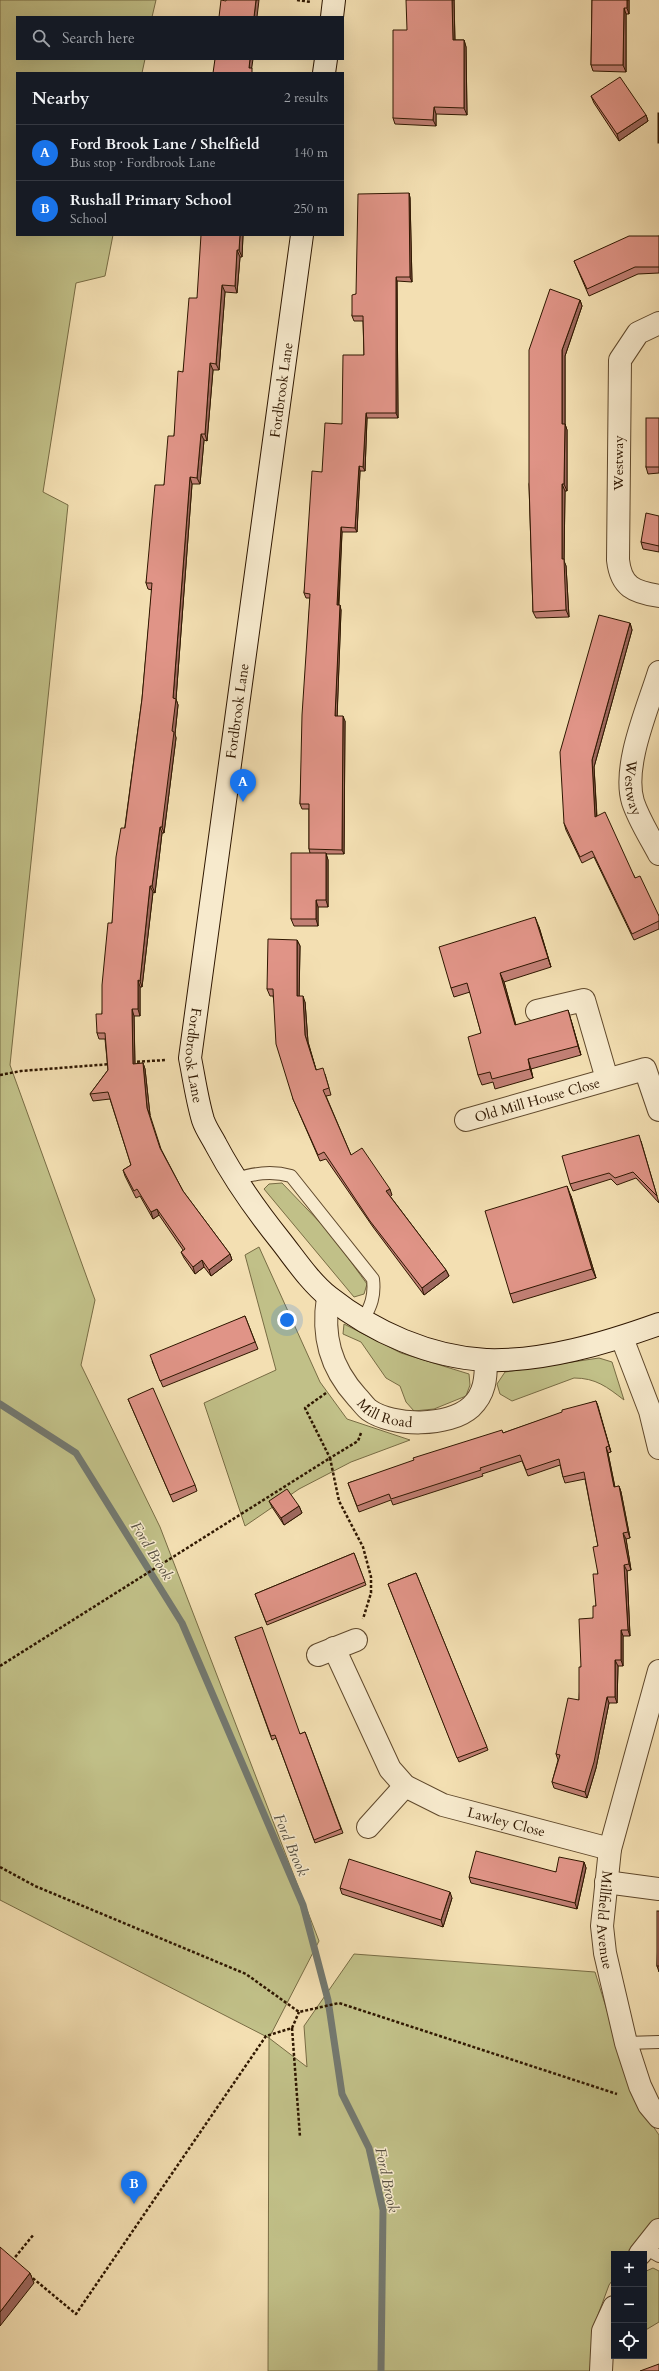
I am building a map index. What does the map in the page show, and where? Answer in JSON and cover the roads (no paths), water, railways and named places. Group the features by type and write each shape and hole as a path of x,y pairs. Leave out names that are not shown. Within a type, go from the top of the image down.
{"street":[{"path":"332,16 334,0"},
{"path":"324,72 326,60"},
{"name":"Fordbrook Lane","path":"302,236 190,1058 203,1120 234,1179 276,1234 328,1296 363,1320 415,1346 486,1360"},
{"name":"Westway","path":"659,323 638,334 620,360 618,560 620,575 628,584 640,593 659,596"},
{"name":"Westway","path":"659,672 631,762 630,783 633,802 659,854"},
{"name":"Old Mill House Close","path":"537,1010 584,1000 607,1079"},
{"name":"Old Mill House Close","path":"466,1120 645,1068 659,1110"},
{"name":"Mill Road","path":"328,1296 325,1318 326,1337 342,1380 369,1410 394,1420 423,1424 452,1416 470,1408 482,1392 486,1380 486,1360"},
{"path":"486,1360 568,1351 622,1338 659,1324"},
{"path":"622,1338 650,1410 659,1448"},
{"name":"Lawley Close","path":"356,1640 326,1651 387,1762 405,1786 443,1805 610,1849"},
{"name":"Millfield Avenue","path":"654,2111 626,2043 605,1953 602,1926 610,1849 659,1671"},
{"path":"368,1827 405,1786"},
{"path":"606,1882 659,1889"},
{"path":"648,2253 659,2230"},
{"path":"601,2371 604,2331 611,2314"}],"lane":[{"path":"234,1179 258,1172 279,1173 291,1176 373,1279 374,1290 372,1305 363,1320"},
{"path":"626,2043 659,2042"}],"waterway":[{"name":"Ford Brook","path":"0,1404 76,1453 182,1623 303,1905 328,2000 342,2094 369,2148 383,2210 381,2371"}],"place":[{"name":"Ford Brook Lane / Shelfield","path":"243,802"},
{"name":"Rushall Primary School","path":"134,2204"}]}
